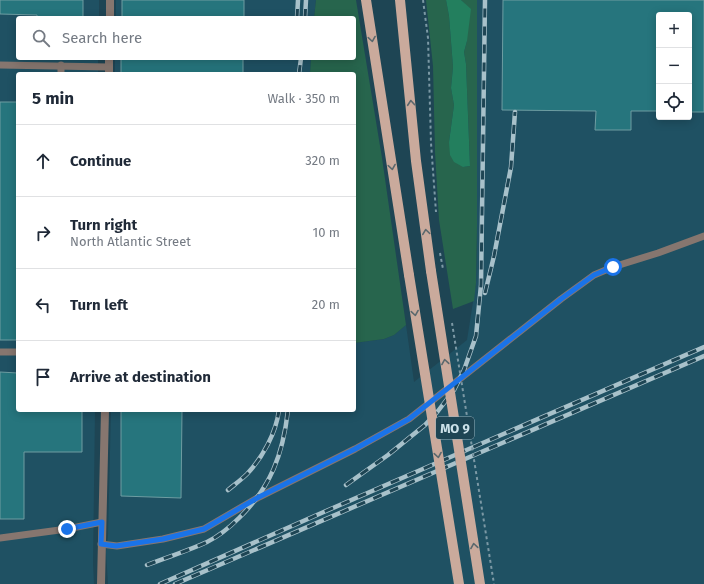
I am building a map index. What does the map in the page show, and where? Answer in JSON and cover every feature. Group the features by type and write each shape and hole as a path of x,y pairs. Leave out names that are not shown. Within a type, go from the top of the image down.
{"main road":[{"name":"MO 9","path":"366,0 459,584"},
{"name":"MO 9","path":"400,0 416,161 431,271 480,584"}],"street":[{"path":"110,0 110,16"},
{"path":"109,60 109,71"},
{"path":"101,584 105,412"}],"lane":[{"path":"0,65 62,65 109,71"},
{"path":"61,72 62,65"},
{"path":"101,544 116,546 163,539 204,529 259,497 355,449 409,419 561,299 594,275 704,236"},
{"path":"0,352 16,352"},
{"path":"0,538 67,529 102,522"}],"path":[{"path":"423,0 428,38 431,143 436,218"},
{"path":"440,252 444,276"},
{"path":"451,316 494,584"}],"shaded area":[{"path":"0,0 99,0 99,16 16,16 16,60 98,60 98,72 16,72 16,412 95,412 94,584 0,584"},
{"path":"116,0 316,0 314,16 116,16"},
{"path":"477,0 704,0 704,584 108,584 106,552 108,536 111,412 356,412 356,343 384,339 394,335 406,325 414,382 467,340 476,283 477,249"},
{"path":"115,60 311,60 310,72 115,72"}],"green space":[{"path":"316,0 356,0 382,158 406,325 394,335 384,339 356,343 356,72 310,72 311,60 356,60 356,16 314,16"},
{"path":"426,0 446,0 449,16 453,67 451,88 454,105 449,142 463,167 470,166 466,64 464,52 467,41 465,4 461,0 477,0 476,283 474,301 453,309 439,220 435,152 433,66"},
{"path":"446,0 461,0 471,9 464,52 466,64 470,166 463,167 454,162 450,155 449,142 454,105 451,88 453,67 449,16"}],"building":[{"path":"0,0 83,0 83,16 0,14"},
{"path":"122,0 244,0 244,16 122,16"},
{"path":"503,0 704,0 704,112 692,112 692,12 656,12 656,111 631,111 631,130 595,130 596,111 502,110"},
{"path":"121,60 243,60 243,72 121,72"},
{"path":"0,102 16,102 16,340 0,340"},
{"path":"0,372 16,373 16,412 82,412 82,452 24,452 24,519 0,519"},
{"path":"121,412 182,412 181,498 121,496"}],"railway":[{"path":"297,16 298,0"},
{"path":"305,16 306,0"},
{"path":"346,485 388,455 425,425 438,411 454,390 464,370 476,336 481,285 485,0"},
{"path":"299,72 301,60"},
{"path":"485,293 494,256 511,167 515,112"},
{"path":"160,584 704,347"},
{"path":"175,584 704,356"},
{"path":"228,490 247,474 258,460 272,436 279,412"},
{"path":"147,565 211,540 239,518 259,494 274,469 283,441 288,412"}],"route":[{"path":"67,529 102,522 101,544 116,546 163,539 204,529 259,497 355,449 409,419 561,299 594,275 613,267"}]}
